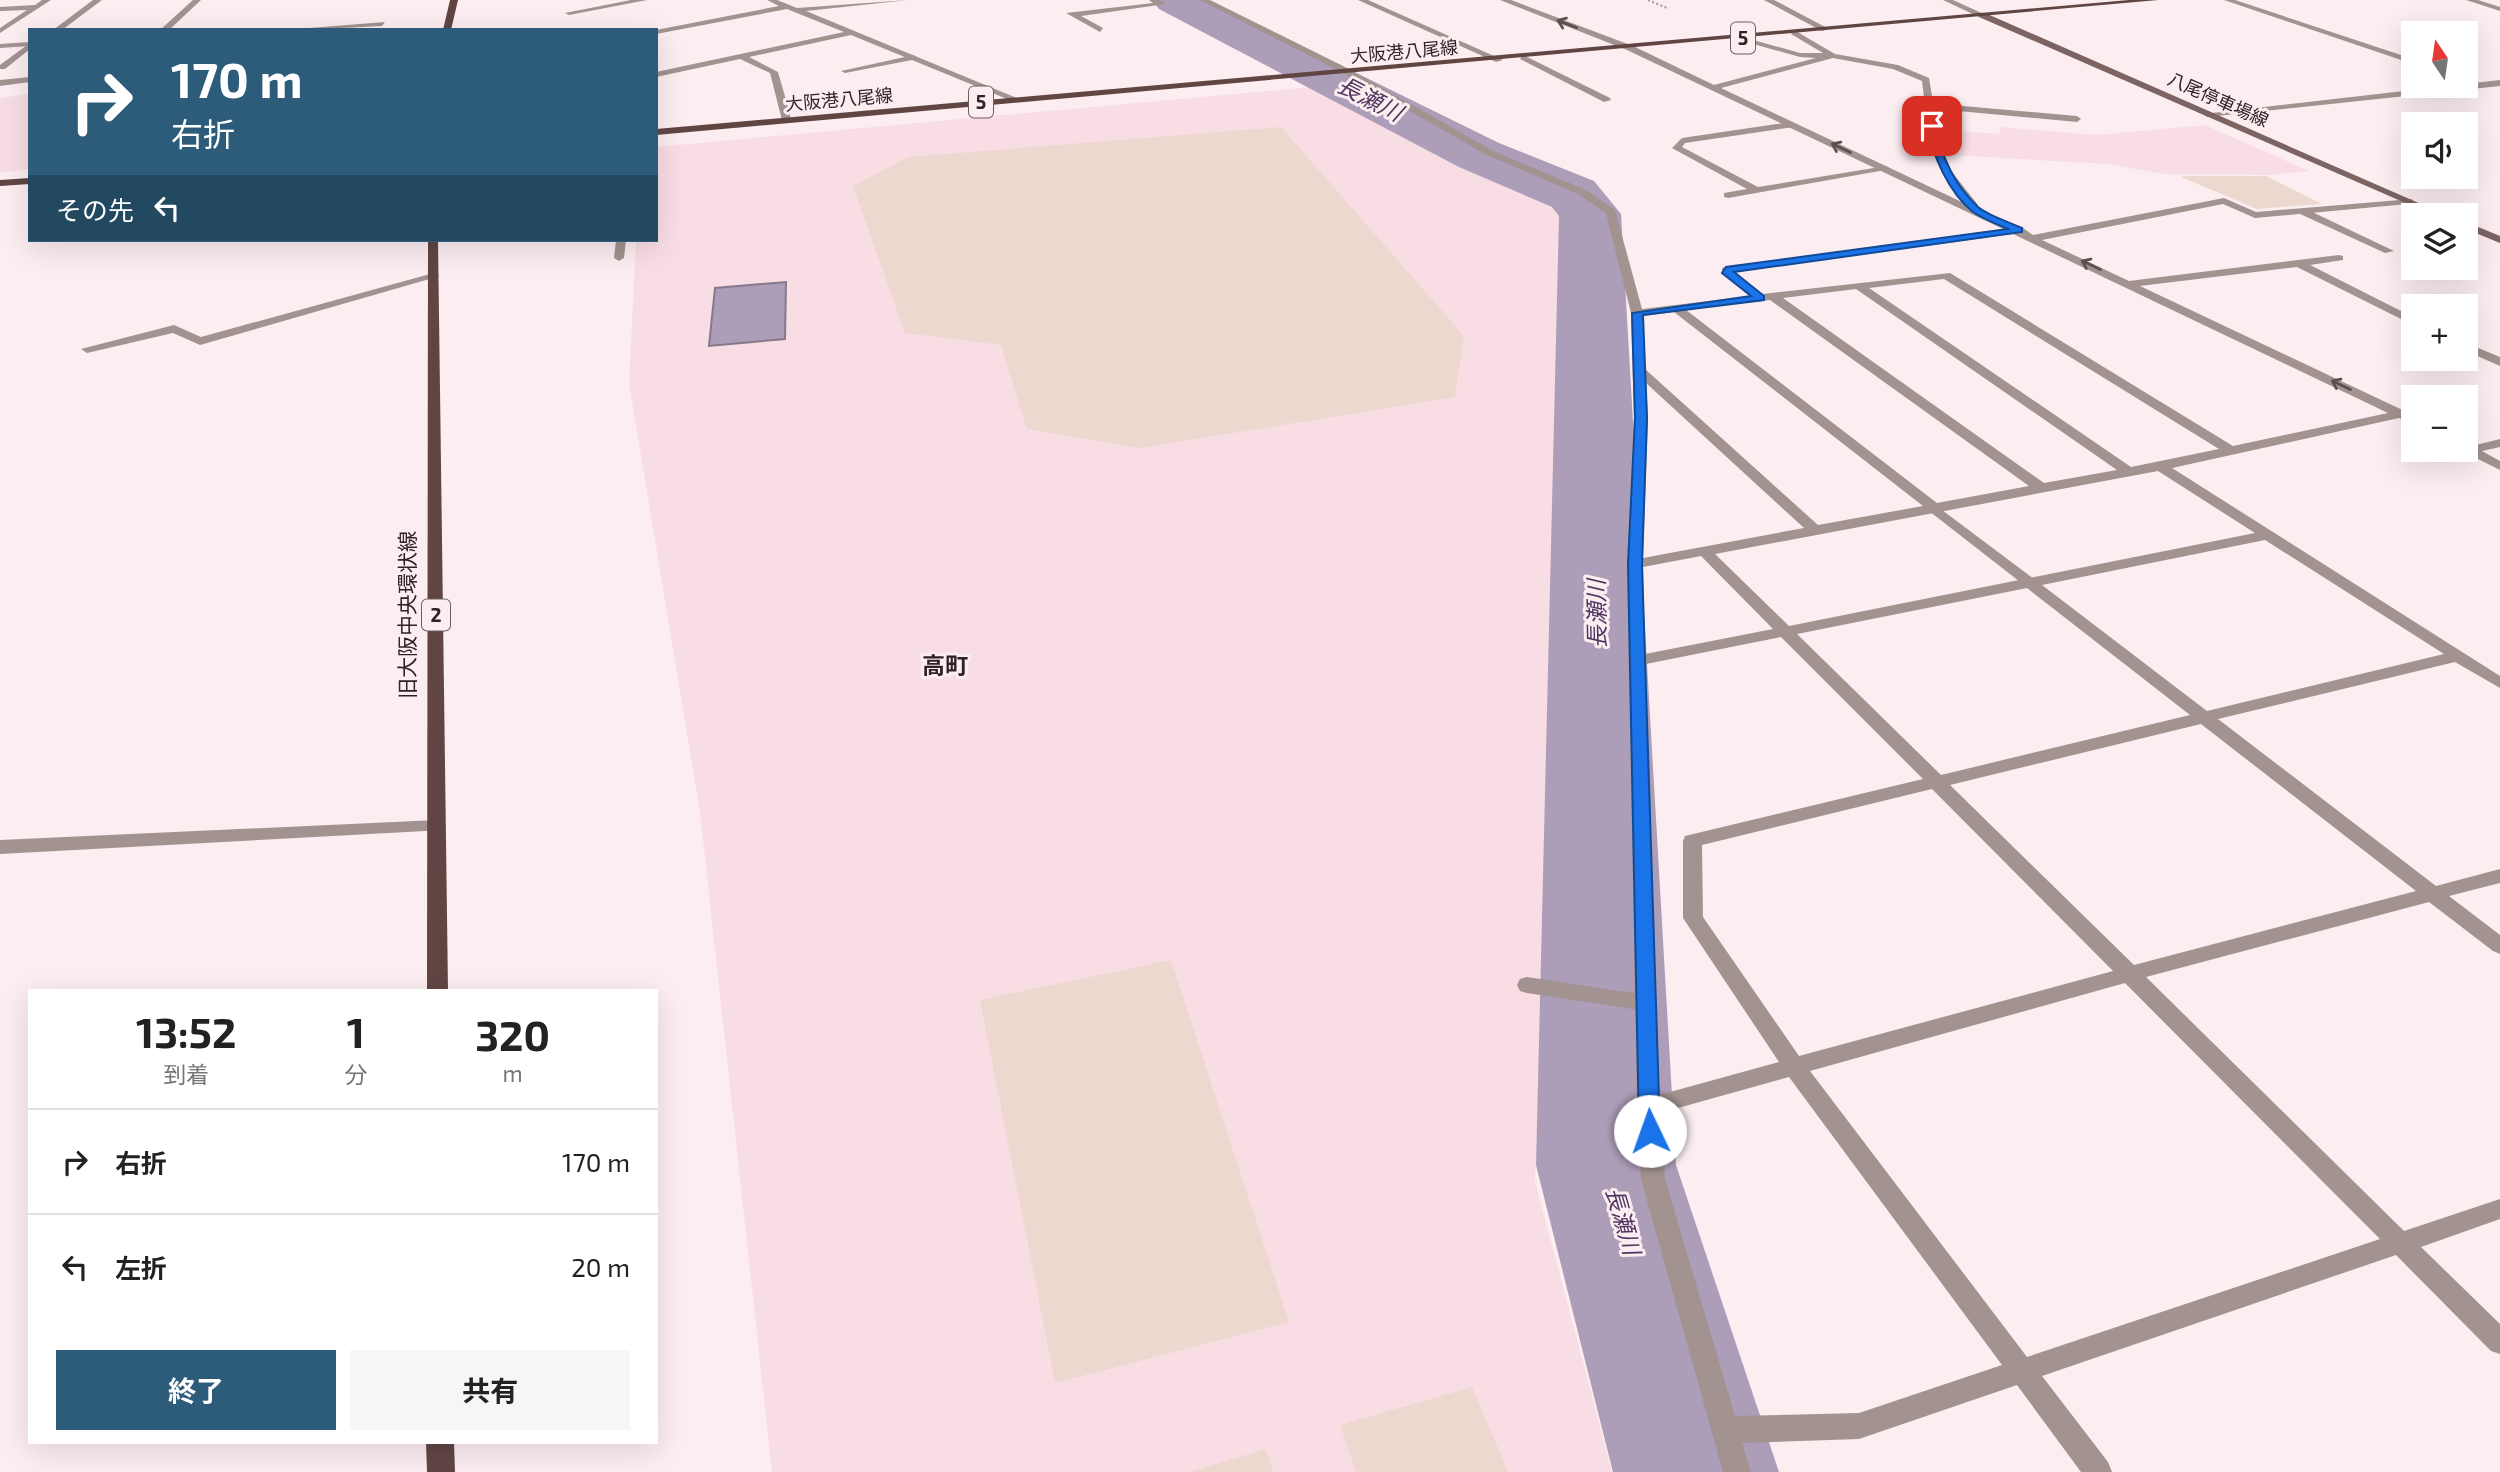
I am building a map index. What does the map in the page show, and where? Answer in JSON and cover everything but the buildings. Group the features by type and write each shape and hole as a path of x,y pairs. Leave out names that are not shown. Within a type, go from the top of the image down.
{"main road":[{"path":"447,28 454,0"},
{"name":"大阪港八尾線","path":"658,132 1015,99 1499,60 2154,0"},
{"name":"八尾停車場線","path":"1982,15 2413,203"},
{"path":"0,183 28,181"},
{"path":"2478,230 2500,240"},
{"name":"旧大阪中央環状線","path":"433,242 438,989"},
{"path":"440,1444 440,1472"}],"street":[{"path":"0,31 47,0"},
{"path":"60,28 98,0"},
{"path":"166,28 197,0"},
{"path":"569,13 643,0"},
{"path":"771,0 1015,99"},
{"path":"658,32 790,9 904,0"},
{"path":"1100,30 1070,13 1162,4 1153,0"},
{"path":"1204,0 1348,72 1490,153 1582,192 1611,212 1637,313 1641,418 1635,564 1641,1002 1653,1179 1737,1472"},
{"path":"1362,0 1499,60"},
{"path":"1504,0 1630,48 2019,230 2401,414"},
{"path":"1768,0 1825,29"},
{"path":"1947,0 1982,15"},
{"path":"2228,0 2401,58"},
{"path":"2470,0 2500,9"},
{"path":"0,9 37,7"},
{"path":"333,28 382,24"},
{"path":"1794,32 1833,57"},
{"path":"658,75 852,33"},
{"path":"1742,38 1790,53 1833,57 1911,71 1926,80 1935,145 1947,173 1976,210"},
{"path":"0,46 28,44"},
{"path":"2,67 28,46"},
{"path":"741,57 774,72 776,92 786,110 786,120"},
{"path":"845,71 914,57"},
{"path":"1523,57 1607,100"},
{"path":"1711,88 1833,57"},
{"path":"0,83 28,79"},
{"path":"2207,114 2500,83"},
{"path":"2478,84 2500,91"},
{"path":"1929,106 2077,118"},
{"path":"1754,189 1678,148 1682,141 1791,125"},
{"path":"1728,195 1886,169"},
{"path":"2035,238 2224,201 2255,215 2408,201"},
{"path":"2302,211 2389,251"},
{"path":"2019,230 1726,270 2042,488"},
{"path":"619,258 621,242"},
{"path":"2131,284 2339,258"},
{"path":"2298,263 2401,315"},
{"path":"1637,313 1946,275 2231,451"},
{"path":"87,349 174,329 200,341 434,276"},
{"path":"1858,286 2129,472"},
{"path":"1676,308 2500,946"},
{"path":"2478,352 2500,362"},
{"path":"1639,370 1815,530"},
{"path":"1635,564 2401,418"},
{"path":"2478,447 2500,443"},
{"path":"2478,454 2500,466"},
{"path":"2160,466 2500,683"},
{"path":"1637,660 2267,535"},
{"path":"1704,551 2500,1342"},
{"path":"2098,1472 1794,1067 1693,918 1692,841 2458,656"},
{"path":"0,847 437,825"},
{"path":"1648,1107 2129,974 2500,876"},
{"path":"1527,985 1641,1002"},
{"path":"1723,1430 1859,1426 2500,1209"}],"shaded area":[{"path":"1333,85 1452,153 1535,188 1577,220 1535,1181 1612,1472 772,1472 700,812 629,383 636,242 658,242 658,147"},
{"path":"28,94 28,169 0,173 0,98"},
{"path":"2205,125 2309,171 2268,175 2164,174 2107,164 1952,155 1946,130 2001,134 1999,127 2096,135"},
{"path":"1281,127 1464,336 1455,397 1140,448 1027,429 1001,345 905,333 853,186 908,157"},
{"path":"2266,176 2322,204 2257,209 2181,177"},
{"path":"786,282 785,339 709,346 715,288"},
{"path":"1171,960 1289,1322 1055,1383 980,1000"},
{"path":"1472,1387 1508,1472 1356,1472 1340,1425"},
{"path":"1266,1449 1273,1472 1189,1472"}],"waterway":[{"name":"長瀬川","path":"1174,0 1479,155 1573,194 1590,214 1606,1165 1696,1472"}],"district":[{"name":"高町","path":"945,666"}],"route":[{"path":"1650,1131 1635,564 1641,418 1637,313 1760,298 1726,270 2019,230 1976,210 1947,173 1935,145 1932,126"}]}
